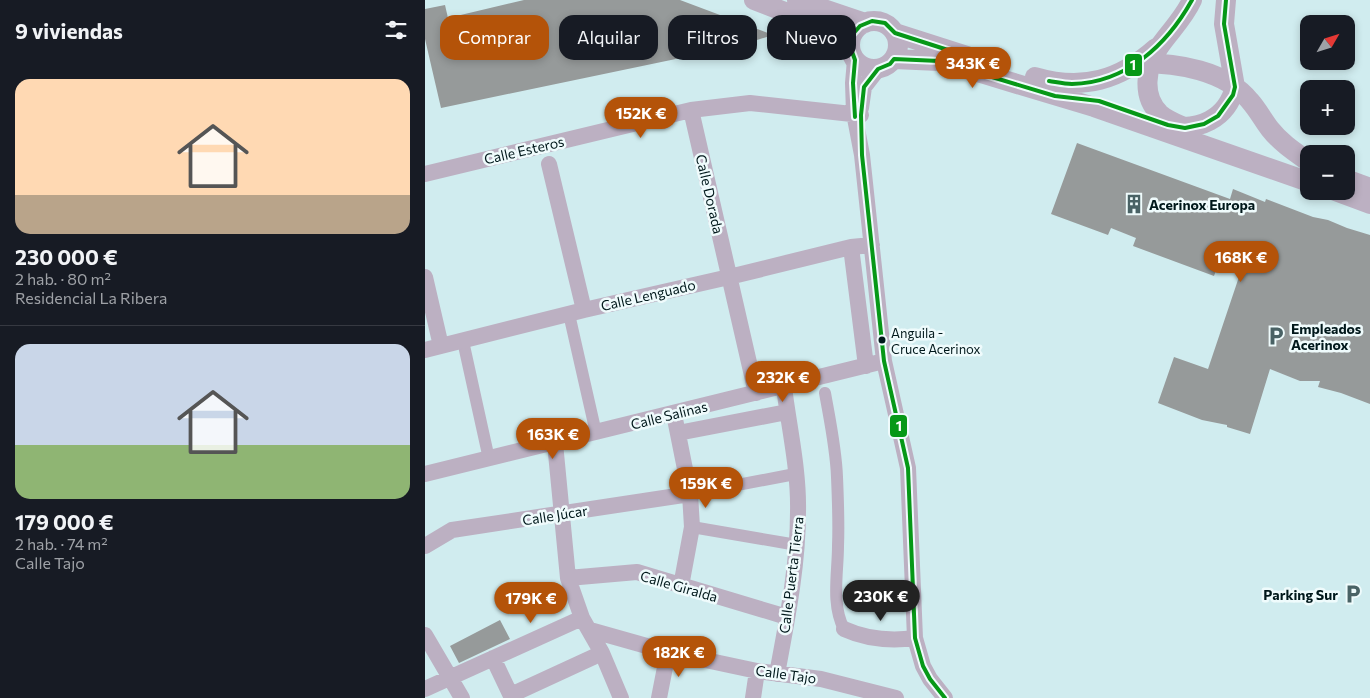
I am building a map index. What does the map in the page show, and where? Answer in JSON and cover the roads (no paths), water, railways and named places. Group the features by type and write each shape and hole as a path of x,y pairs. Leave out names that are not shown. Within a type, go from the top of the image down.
{"street":[{"path":"754,0 791,15"},
{"path":"797,0 865,23"},
{"path":"856,29 872,21 885,23 895,33 1003,68 1052,82 1084,82 1108,78 1150,57 1193,0"},
{"path":"1055,96 1099,101 1168,125 1185,128 1204,124 1219,116 1227,105 1235,87 1224,24 1226,0"},
{"path":"857,114 865,87 899,46 895,33"},
{"path":"1150,57 1210,74 1235,87 1250,100 1300,167"},
{"path":"1150,57 1147,89 1151,101 1161,115 1185,128 1300,172"},
{"path":"856,59 865,68 886,64 939,61 1300,172"},
{"path":"853,60 853,83 884,361 908,468 915,638 923,666 930,679 945,698"},
{"name":"Calle Esteros","path":"425,174 691,110 749,103 857,114"},
{"name":"Calle Dorada","path":"691,110 756,393"},
{"path":"549,164 577,312 596,433"},
{"path":"1355,182 1370,188"},
{"path":"1355,198 1370,204"},
{"name":"Calle Lenguado","path":"425,350 851,247 872,245"},
{"path":"851,247 866,366"},
{"path":"425,277 441,346"},
{"path":"463,340 489,459"},
{"name":"Calle Salinas","path":"425,474 884,361"},
{"name":"Calle Puerta Tierra","path":"777,674 797,545 798,510 784,387"},
{"path":"825,393 836,456 837,591 838,610 844,629 853,634 884,639 915,638"},
{"path":"678,434 787,412"},
{"path":"674,414 689,494 691,527 681,586"},
{"path":"555,443 568,578 586,624 602,653 621,698"},
{"path":"689,494 795,474"},
{"name":"Calle Júcar","path":"425,546 453,530 689,494"},
{"path":"691,527 797,545"},
{"name":"Calle Giralda","path":"568,578 637,572 787,617"},
{"path":"425,689 493,658 586,624"},
{"name":"Calle Tajo","path":"586,624 668,652 757,671 821,679 896,698"},
{"path":"425,634 462,698"},
{"path":"659,698 668,652"},
{"path":"493,658 511,696 602,653"},
{"path":"753,698 757,671"}],"place":[{"name":"Acerinox Europa","path":"1134,204"},
{"name":"Empleados Acerinox","path":"1276,336"},
{"name":"Anguila - Cruce Acerinox","path":"882,340"},
{"name":"Parking Sur","path":"1353,594"}]}
